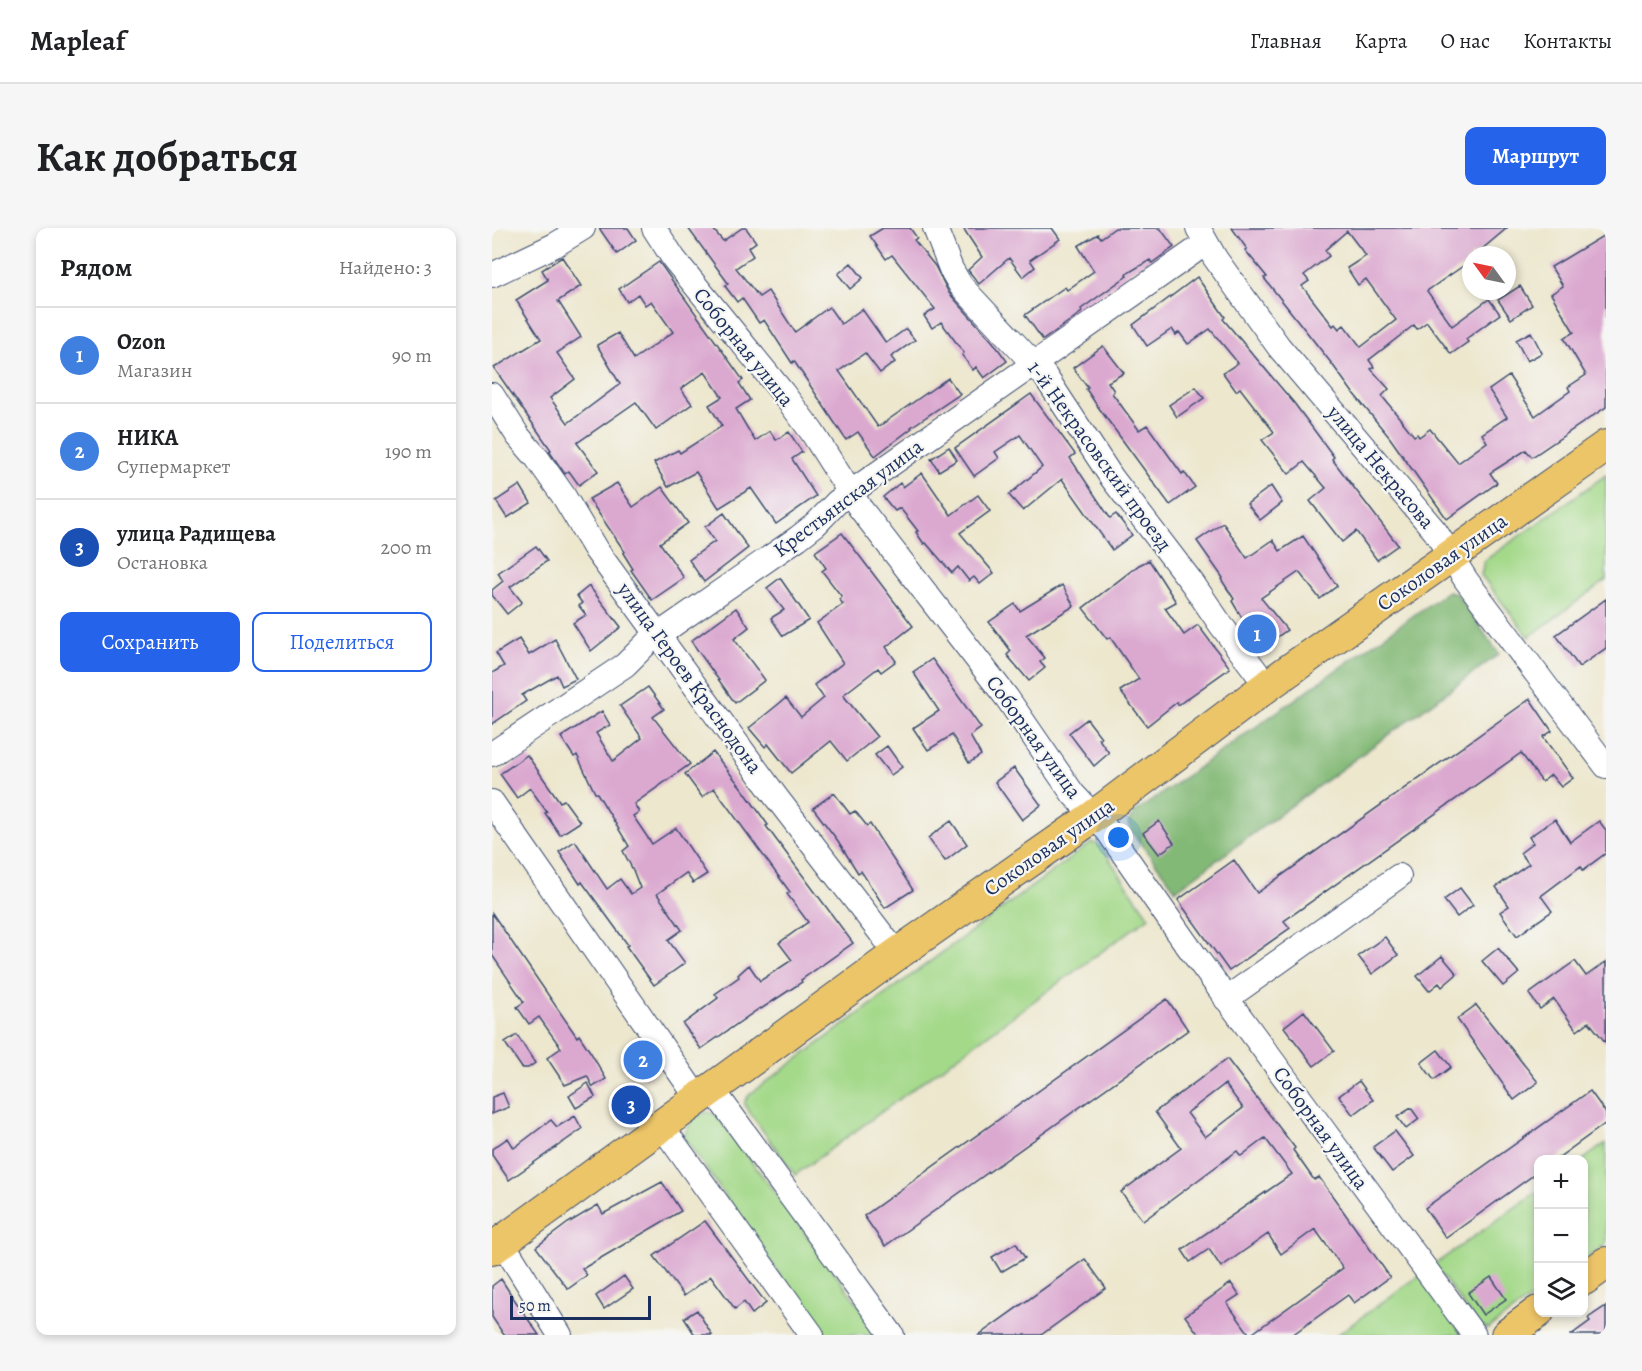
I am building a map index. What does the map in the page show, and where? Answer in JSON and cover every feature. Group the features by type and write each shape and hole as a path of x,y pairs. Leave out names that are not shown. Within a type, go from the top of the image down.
{"main road":[{"name":"Соколовая улица","path":"497,1245 897,954 1094,816 1267,686 1606,446"},
{"path":"1588,1276 1606,1263"},
{"path":"1507,1335 1534,1316"}],"street":[{"path":"492,275 555,245 583,228"},
{"name":"Соборная улица","path":"654,228 674,259 812,432 850,494 1007,698 1073,794 1113,838 1226,999 1474,1335"},
{"name":"1-й Некрасовский проезд","path":"935,228 951,269 961,286 1035,363 1112,478 1267,686"},
{"name":"Крестьянская улица","path":"492,754 625,665 648,642 798,538 837,502 1035,363 1202,236"},
{"name":"улица Некрасова","path":"1202,236 1280,347 1435,531 1466,580 1606,766"},
{"name":"улица Героев Краснодона","path":"492,395 518,436 563,495 596,550 776,797 897,954"},
{"path":"492,802 706,1095 892,1335"},
{"path":"1226,999 1399,876"},
{"path":"661,1125 812,1335"},
{"path":"497,1245 560,1335"}],"green space":[{"path":"1606,475 1606,580 1529,637 1481,575 1484,561"},
{"path":"1448,591 1456,593 1499,654 1176,890 1131,831 1128,823 1134,813"},
{"path":"1091,843 1101,847 1149,917 795,1175 745,1106 745,1101 750,1094"},
{"path":"706,1112 716,1114 881,1335 822,1335 684,1137 692,1122"},
{"path":"1606,1143 1606,1244 1588,1257 1588,1209 1588,1156"},
{"path":"1534,1194 1534,1296 1488,1329 1479,1326 1434,1265"},
{"path":"1420,1275 1462,1335 1337,1335"}],"building":[{"path":"599,228 628,228 636,240 617,254"},
{"path":"688,228 712,228 723,241 742,228 746,228 756,242 748,248 753,256 736,268 759,297 768,291 795,332 829,307 841,324 862,309 886,343 906,329 915,340 891,357 895,362 880,373 865,353 839,371 878,427 948,378 960,394 911,427 875,456 858,432 846,440 764,320 759,323 742,298 737,302 725,286 728,283"},
{"path":"883,228 910,228 917,238 914,240 935,266 949,293 1007,361 984,378 976,367 973,370 962,355 964,353 941,322 932,328 924,316 935,309 892,255 886,259 870,236"},
{"path":"963,228 1052,228 1060,239 1030,260 1035,267 1023,277 1009,258 979,284 968,270 982,257"},
{"path":"1115,228 1160,228 1174,247 1152,263 1150,260 1126,274 1127,276 1081,309 1082,312 1043,340 1025,315 1065,287 1067,290 1094,271 1078,246 1098,234 1101,238"},
{"path":"1232,228 1507,228 1486,246 1462,246 1462,267 1427,291 1452,326 1488,300 1500,314 1466,339 1468,342 1451,354 1427,322 1417,329 1414,325 1369,360 1374,367 1371,369 1389,389 1382,396 1414,436 1417,434 1419,437 1430,429 1458,463 1487,442 1482,434 1507,417 1489,390 1509,376 1535,416 1570,391 1568,387 1586,375 1564,338 1574,332 1551,294 1563,286 1551,267 1606,234 1606,407 1532,457 1526,450 1490,473 1497,483 1447,519 1390,438 1264,278 1267,277 1245,250 1247,249","holes":["1347,231 1366,256 1347,268 1358,285 1366,279 1396,320 1361,347 1344,325 1339,329 1335,324 1333,326 1302,286 1309,281 1304,275 1329,256 1325,250"]},
{"path":"562,257 581,286 558,301 581,337 557,353 575,379 550,398 568,423 620,384 597,345 618,333 634,359 673,332 651,301 645,305 638,294 627,302 619,289 659,262 743,380 739,383 750,400 736,409 755,441 770,431 776,440 789,432 802,452 792,459 816,496 776,524 751,488 719,508 696,472 668,487 654,463 678,450 680,453 722,426 709,405 722,397 705,372 681,389 692,404 656,430 636,402 577,443 598,471 579,485 569,471 565,474 494,368 541,339 516,300 548,280 542,270"},
{"path":"851,263 863,278 850,289 838,274"},
{"path":"1197,277 1225,317 1223,319 1294,403 1334,457 1332,459 1398,545 1377,560 1356,531 1342,542 1310,501 1326,488 1304,462 1289,474 1262,440 1274,432 1240,388 1236,391 1223,373 1238,363 1210,329 1188,344 1179,332 1176,335 1172,329 1147,346 1133,325"},
{"path":"1520,286 1532,305 1511,319 1498,300 1516,300 1516,289"},
{"path":"1531,332 1542,353 1527,361 1516,340"},
{"path":"1103,346 1124,373 1108,382 1114,391 1112,393 1139,430 1147,425 1182,474 1184,472 1195,487 1170,505 1096,404 1086,389 1088,388 1073,368"},
{"path":"1196,387 1204,398 1177,417 1169,405"},
{"path":"1031,394 1075,454 1070,458 1110,518 1116,514 1132,535 1112,550 1062,479 1023,511 1009,495 1042,467 1020,435 995,452 999,458 974,476 955,448"},
{"path":"949,447 957,460 939,471 931,459"},
{"path":"922,473 951,515 978,495 990,511 960,533 994,573 980,584 974,577 969,581 958,567 952,573 926,543 924,544 916,532 918,531 900,508 895,511 883,497 900,483 903,487"},
{"path":"617,483 633,507 662,487 688,523 660,543 684,578 652,600 631,570 633,569 623,553 625,552 589,499"},
{"path":"520,485 531,503 507,518 496,501"},
{"path":"1271,486 1282,503 1260,520 1247,504"},
{"path":"724,513 748,548 704,582 689,560 715,541 705,527"},
{"path":"1223,523 1247,558 1273,540 1280,551 1303,536 1337,586 1320,599 1299,572 1261,598 1287,630 1260,649 1232,601 1234,599 1221,579 1223,578 1197,541"},
{"path":"842,533 913,626 886,647 896,661 881,672 878,668 843,695 877,737 847,761 831,741 791,773 768,744 765,747 749,728 786,698 801,717 824,698 814,685 843,663 817,623 843,604 839,599 842,597 822,571 826,568 815,552"},
{"path":"536,546 547,561 510,587 522,602 507,614 492,595 492,590 503,581 498,573"},
{"path":"1149,560 1176,602 1165,608 1184,635 1198,625 1230,668 1178,705 1177,702 1147,726 1120,691 1139,679 1110,637 1107,639 1083,608 1139,565"},
{"path":"780,578 809,620 783,636 771,618 784,610 767,588"},
{"path":"1062,585 1074,606 1026,635 1045,658 1040,662 1045,668 1029,681 1007,655 1011,651 989,622 1015,604 1020,611"},
{"path":"589,586 621,627 591,651 573,623 586,615 579,606 582,603 577,596"},
{"path":"1606,599 1606,648 1579,667 1556,635"},
{"path":"736,608 749,627 734,639 765,680 735,703 691,641"},
{"path":"519,639 529,655 555,639 576,679 562,686 557,675 522,695 526,701 492,724 492,673 504,666 496,653"},
{"path":"932,659 981,728 970,736 981,755 969,763 952,735 928,750 913,728 939,711 913,672"},
{"path":"648,687 664,709 653,717 690,764 634,804 639,812 633,816 652,844 676,828 707,874 693,883 686,873 657,894 682,930 668,940 685,963 654,985 626,946 628,945 582,882 580,884 559,852 575,841 607,889 620,879 631,894 640,888 623,851 629,846 595,793 577,755 574,757 561,737 602,711 610,725 596,733 613,761 642,738 620,706"},
{"path":"1530,699 1552,731 1543,737 1573,778 1561,787 1551,775 1542,782 1521,753 1284,921 1290,928 1229,971 1178,900 1234,860 1257,893"},
{"path":"1087,719 1101,737 1098,738 1109,753 1094,766 1069,733"},
{"path":"887,746 902,767 891,775 875,755"},
{"path":"713,752 744,791 768,825 766,826 853,943 801,980 802,982 701,1049 683,1024 718,998 715,994 739,977 738,975 749,965 760,981 792,960 779,943 808,922 787,894 790,892 714,788 702,797 685,774"},
{"path":"527,755 560,802 564,800 580,822 560,835 530,788 517,798 500,774"},
{"path":"1014,768 1041,805 1022,820 995,782"},
{"path":"834,793 850,814 855,811 867,826 870,824 913,890 885,908 861,871 858,873 813,808"},
{"path":"1555,819 1570,842 1599,821 1606,830 1606,853 1583,870 1581,866 1541,896 1552,911 1517,936 1500,912 1509,906 1496,887 1529,864 1520,853 1533,843 1529,837"},
{"path":"951,821 967,844 945,861 928,838"},
{"path":"1159,821 1174,843 1159,854 1143,833"},
{"path":"1460,888 1473,905 1457,917 1444,900"},
{"path":"492,913 577,1037 579,1035 606,1079 593,1087 587,1076 565,1085 547,1058 561,1048 539,1017 529,1024 517,1007 524,1002 492,955"},
{"path":"1385,937 1398,955 1372,974 1358,956"},
{"path":"1498,948 1519,973 1503,986 1482,961"},
{"path":"1442,956 1457,974 1442,987 1439,983 1429,991 1417,976"},
{"path":"1575,961 1586,976 1606,962 1606,1043 1589,1022 1577,1031 1554,999 1540,1009 1529,994"},
{"path":"1167,999 1188,1030 885,1246 864,1216"},
{"path":"1476,1005 1538,1082 1514,1100 1457,1019"},
{"path":"1304,1011 1334,1051 1314,1066 1284,1027"},
{"path":"517,1035 535,1063 528,1068 522,1068 505,1043"},
{"path":"641,1041 659,1068 644,1079 625,1052"},
{"path":"1438,1050 1451,1067 1434,1080 1421,1063"},
{"path":"1227,1059 1295,1148 1293,1150 1314,1180 1319,1177 1390,1277 1354,1303 1348,1295 1292,1335 1250,1335 1343,1268 1315,1229 1281,1254 1268,1234 1221,1267 1209,1249 1190,1262 1182,1250 1292,1174 1265,1138 1241,1156 1237,1151 1143,1221 1121,1192 1181,1148 1155,1112","holes":["1225,1084 1243,1108 1205,1137 1187,1113"]},
{"path":"1359,1081 1373,1100 1353,1115 1339,1096"},
{"path":"588,1083 595,1097 576,1108 569,1096"},
{"path":"1590,1091 1606,1113 1606,1123 1562,1155 1534,1155 1534,1175 1446,1238 1425,1208"},
{"path":"503,1093 509,1107 492,1114 492,1097"},
{"path":"1411,1108 1419,1119 1406,1129 1397,1117"},
{"path":"575,1116 582,1129 509,1180 492,1155 492,1149 508,1138 514,1148 551,1120 557,1127"},
{"path":"1395,1131 1414,1156 1392,1172 1373,1147"},
{"path":"662,1182 681,1211 582,1269 587,1275 568,1289 536,1247 568,1223 598,1205 603,1214"},
{"path":"705,1221 766,1303 752,1314 744,1302 735,1309 711,1276 684,1296 654,1256"},
{"path":"1016,1243 1025,1258 1001,1272 992,1257"},
{"path":"1085,1259 1106,1288 1041,1335 979,1335"},
{"path":"624,1276 633,1289 604,1309 596,1296"},
{"path":"1491,1277 1506,1299 1483,1315 1468,1293"},
{"path":"501,1279 539,1335 504,1335 492,1317 492,1286"},
{"path":"1231,1283 1239,1295 1227,1303 1250,1335 1199,1335 1185,1316"},
{"path":"1606,1306 1606,1335 1571,1335 1590,1321 1588,1318"},
{"path":"697,1310 712,1335 695,1335 684,1318"}],"place":[{"name":"Ozon","path":"1257,634"},
{"name":"НИКА","path":"643,1060"},
{"name":"улица Радищева","path":"631,1105"}]}
